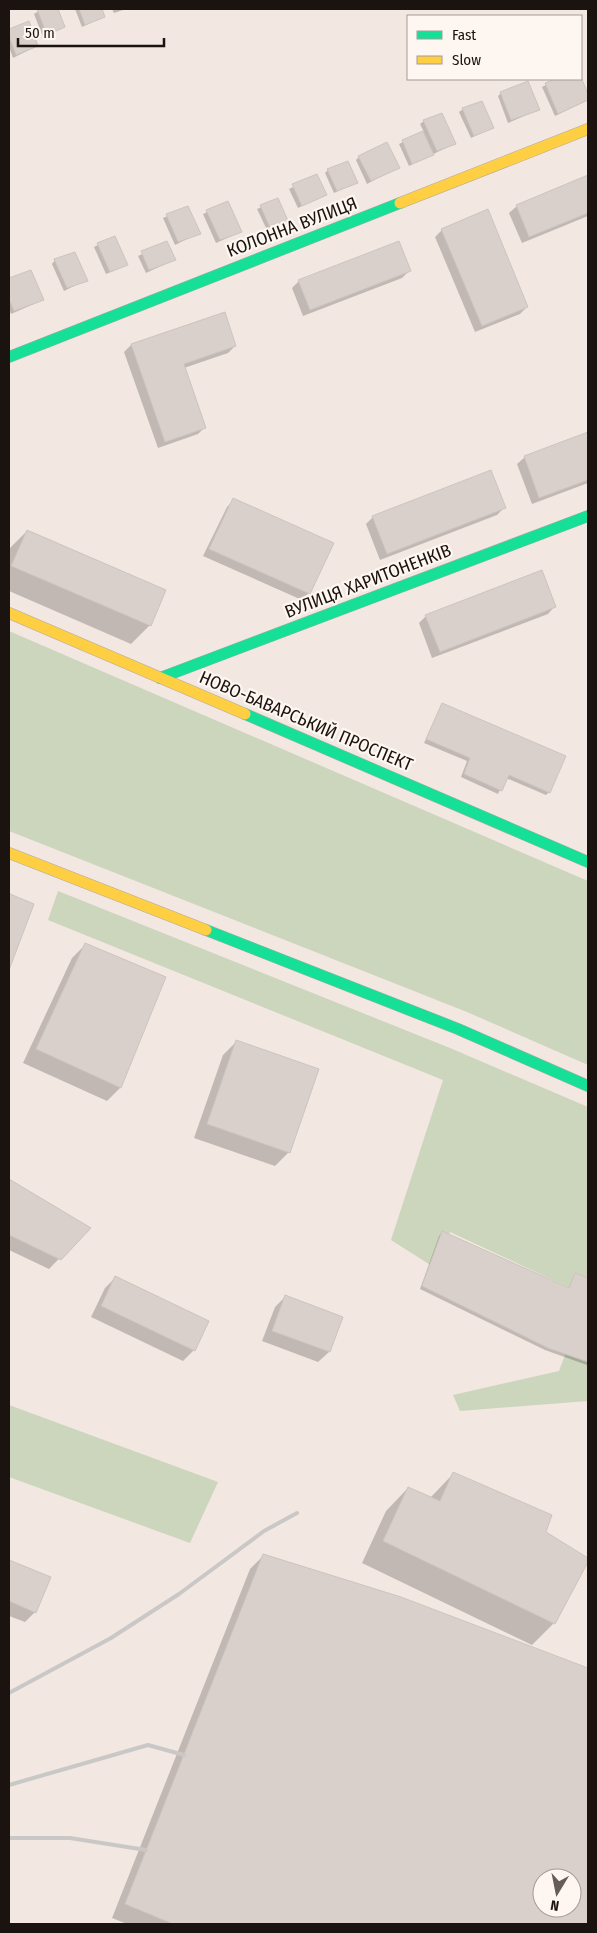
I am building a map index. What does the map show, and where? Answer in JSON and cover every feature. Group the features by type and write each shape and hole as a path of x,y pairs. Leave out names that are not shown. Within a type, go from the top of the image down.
{"street":[{"name":"КОЛОННА ВУЛИЦЯ","path":"9,357 588,129"},
{"name":"ВУЛИЦЯ ХАРИТОНЕНКІВ","path":"160,678 588,516"},
{"name":"НОВО-БАВАРСЬКИЙ ПРОСПЕКТ","path":"9,614 588,862"},
{"path":"9,853 458,1029 588,1086"}],"green space":[{"path":"9,631 588,881 588,1065 467,1012 9,831"},
{"path":"58,891 450,1048 588,1107 588,1401 460,1411 453,1395 559,1371 587,1296 450,1232 435,1268 391,1240 443,1080 48,920"},
{"path":"9,1405 218,1482 190,1543 9,1477"}],"building":[{"path":"37,9 58,9 65,27 47,35"},
{"path":"79,9 102,9 105,17 85,25"},
{"path":"29,21 38,46 16,55 9,36 9,29"},
{"path":"582,79 588,94 588,100 558,114 545,83 552,80"},
{"path":"528,81 540,110 511,120 500,92"},
{"path":"482,101 494,128 474,136 462,108"},
{"path":"442,113 456,144 437,151 423,120"},
{"path":"423,131 434,155 412,164 402,140"},
{"path":"387,142 400,168 371,181 358,156"},
{"path":"348,161 358,183 337,191 327,169"},
{"path":"317,174 327,195 302,206 292,184"},
{"path":"588,175 588,213 529,237 516,205"},
{"path":"278,198 289,223 271,230 260,205"},
{"path":"228,201 242,232 220,240 206,210"},
{"path":"188,206 201,234 178,242 166,214"},
{"path":"488,209 528,307 482,326 441,229"},
{"path":"115,236 128,265 110,272 97,243"},
{"path":"167,241 176,260 149,270 141,251"},
{"path":"399,241 411,271 310,310 298,280"},
{"path":"75,252 88,281 67,288 54,259"},
{"path":"31,270 44,300 14,311 9,299 9,278"},
{"path":"225,312 236,346 184,364 206,428 165,442 131,344"},
{"path":"588,432 588,480 539,498 524,456"},
{"path":"491,470 506,508 387,554 372,516"},
{"path":"233,498 334,543 310,594 209,549"},
{"path":"27,530 166,590 151,626 11,566"},
{"path":"542,570 556,607 440,652 425,615"},
{"path":"442,703 566,756 550,793 509,775 502,791 464,774 470,758 426,739"},
{"path":"10,894 34,904 9,970 9,898"},
{"path":"85,943 166,977 121,1088 36,1049"},
{"path":"236,1040 319,1069 290,1153 207,1124"},
{"path":"9,1179 91,1228 61,1260 9,1235"},
{"path":"442,1231 569,1288 575,1273 588,1278 588,1362 548,1348 422,1286"},
{"path":"115,1276 209,1321 195,1351 101,1306"},
{"path":"285,1295 343,1317 330,1352 272,1331"},
{"path":"453,1472 552,1515 546,1532 588,1558 588,1562 555,1624 383,1541 408,1487 440,1501"},
{"path":"263,1554 401,1597 588,1668 588,1924 173,1924 125,1904"},
{"path":"9,1560 51,1577 36,1613 9,1601"}],"railway":[{"path":"9,1693 111,1638 179,1594 264,1531 297,1513"},
{"path":"9,1785 148,1745 184,1755"},
{"path":"9,1838 70,1838 146,1850"}],"traffic: fast":[{"path":"9,357 400,203"},
{"path":"160,678 588,516"},
{"path":"245,714 588,862"},
{"path":"206,930 458,1029 588,1086"}],"traffic: slow":[{"path":"400,203 588,129"},
{"path":"9,613 245,714"},
{"path":"9,853 206,930"}]}
